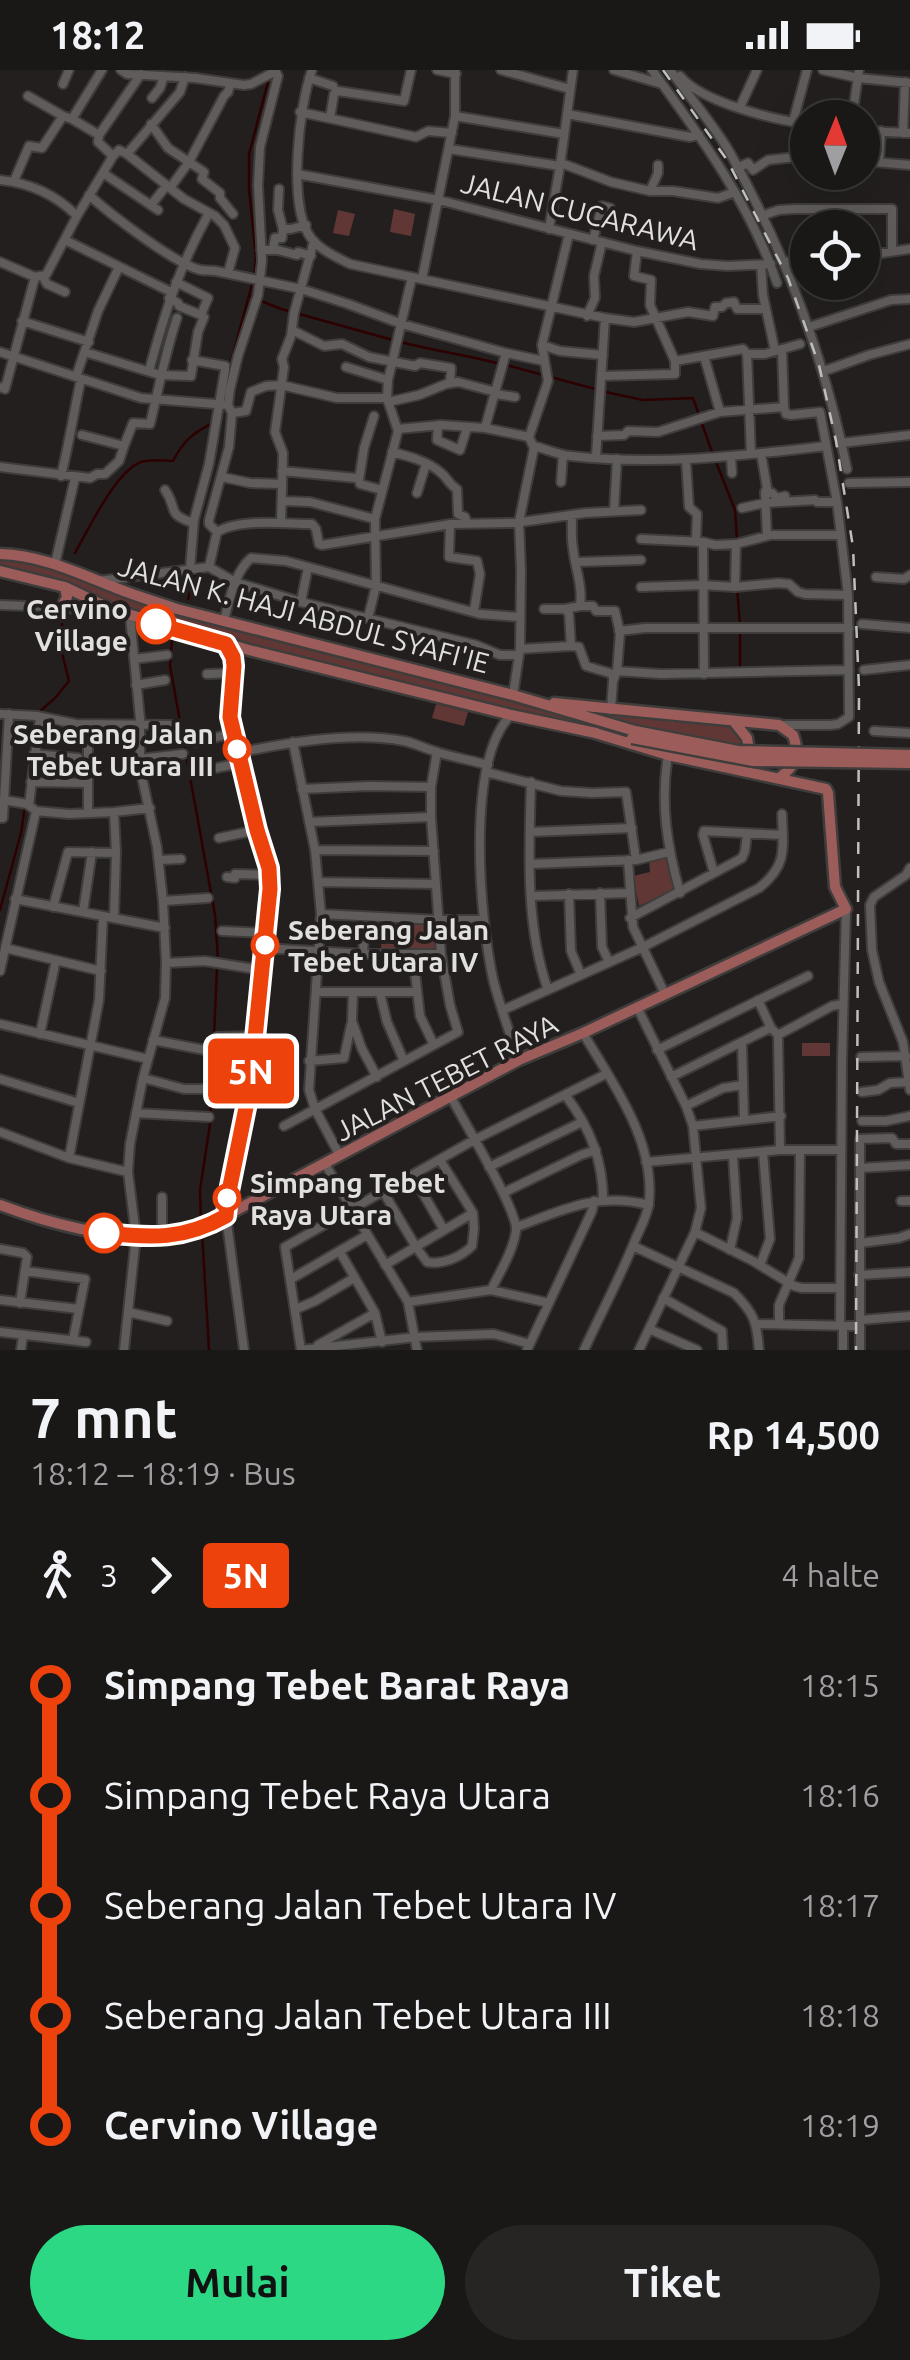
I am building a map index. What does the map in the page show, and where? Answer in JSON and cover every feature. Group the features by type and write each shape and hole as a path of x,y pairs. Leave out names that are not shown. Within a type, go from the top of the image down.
{"main road":[{"name":"JALAN K. HAJI ABDUL SYAFI'IE","path":"0,550 58,565 98,581 122,584 177,609 513,695 634,734 753,761 910,763"},
{"name":"JALAN K. HAJI ABDUL SYAFI'IE","path":"2,572 65,586 130,616 226,644 592,732 668,755 824,788 828,793 835,887 846,909"},
{"path":"62,608 67,597 65,586"},
{"name":"JALAN K. HAJI ABDUL SYAFI'IE","path":"538,702 779,725"},
{"path":"734,722 747,738 750,754 747,763 736,770"},
{"path":"779,725 793,735 797,756 793,767 779,778"},
{"name":"JALAN K. HAJI ABDUL SYAFI'IE","path":"592,732 634,734 738,751 910,755"},
{"name":"JALAN TEBET RAYA","path":"0,1205 66,1226 136,1236 201,1230 519,1060 846,909"}],"street":[{"path":"63,84 70,70"},
{"path":"14,181 29,146 42,148 102,70"},
{"path":"121,70 127,74 192,75 230,84 251,84 276,71 278,76 260,147 262,250 257,298 225,406 215,422 193,524 198,568"},
{"path":"330,118 338,91 404,101 411,70"},
{"path":"368,618 376,586 375,519 398,429 388,400 388,380 439,200 455,116 456,72 438,70"},
{"path":"501,70 570,89"},
{"path":"549,228 573,70"},
{"path":"614,70 662,84"},
{"path":"652,70 736,192 766,265 778,283"},
{"path":"740,107 757,70"},
{"path":"800,100 807,70"},
{"path":"823,70 908,83 907,133 882,132 880,152"},
{"path":"674,71 692,89 790,122"},
{"path":"674,71 728,150 783,262 824,371 847,468"},
{"path":"113,156 98,142 99,135 145,73"},
{"path":"333,86 310,74 300,112 297,174 306,225 314,241 350,264 587,316 634,322 688,312 713,316 715,307 726,302 734,302 737,309 766,309"},
{"path":"855,100 859,74"},
{"path":"127,154 192,75"},
{"path":"152,98 164,76"},
{"path":"103,173 154,207 189,162 230,84"},
{"path":"28,96 99,135"},
{"path":"300,112 416,136 428,131 452,133"},
{"path":"567,114 690,138 699,135"},
{"path":"455,116 564,134"},
{"path":"151,124 168,148 204,172 202,180 220,193 233,214"},
{"path":"449,148 560,165 650,191 718,198 736,192"},
{"path":"0,387 5,389 22,321 39,277 119,150 224,225 235,248 228,273"},
{"path":"736,168 748,164 752,170 768,160 790,158"},
{"path":"880,162 910,165"},
{"path":"650,191 658,164"},
{"name":"JALAN CUCARAWA","path":"297,174 439,200 701,264 766,265"},
{"path":"0,180 41,190 60,200 76,216"},
{"path":"273,250 275,238 282,238 280,192 299,194"},
{"path":"89,196 184,263 202,270 301,290 402,324 544,361"},
{"path":"509,218 512,206"},
{"path":"587,316 595,298 602,206 610,208"},
{"path":"762,216 794,209 892,209 892,252"},
{"path":"148,371 172,291 210,213"},
{"path":"282,229 306,225"},
{"path":"513,695 520,652 519,522 531,441 548,377 542,345 570,234"},
{"path":"65,240 172,291 207,298 190,376 160,375 85,352"},
{"path":"281,522 283,453 275,432 282,359 314,241"},
{"path":"262,250 311,256"},
{"path":"880,254 910,250"},
{"path":"601,376 674,375 675,362 650,304 651,280 634,276 638,251"},
{"path":"0,262 65,292"},
{"path":"783,262 790,262"},
{"path":"766,265 766,309 778,350 786,414 820,412 841,535 849,628 848,718 830,725 779,725"},
{"path":"61,476 85,352 98,310 119,267"},
{"path":"172,291 179,306 202,315"},
{"path":"809,327 891,300 910,298"},
{"path":"0,468 75,478 105,474 119,461 132,422 150,424 177,318"},
{"path":"596,457 605,318"},
{"path":"22,321 89,342"},
{"path":"292,330 324,346 342,344 369,357 451,368 450,383"},
{"path":"748,354 800,344"},
{"path":"824,371 910,344"},
{"path":"542,345 560,351 603,355"},
{"path":"675,362 743,349 748,354 756,454 767,488 767,536"},
{"path":"0,352 141,398 249,410 254,390 281,384 360,400 419,395 450,383 471,384 515,397"},
{"path":"485,428 506,354"},
{"path":"704,356 720,412"},
{"path":"192,360 225,368 229,446 209,520 217,532"},
{"path":"346,367 388,380"},
{"path":"596,436 658,432 720,412 784,408"},
{"path":"374,416 359,480 360,484 382,490"},
{"path":"398,429 438,425 485,428 563,455 641,461 825,446"},
{"path":"438,425 437,440 460,450 467,428"},
{"path":"82,435 124,446"},
{"path":"841,442 910,435"},
{"path":"392,452 441,472 457,489 458,514 467,522"},
{"path":"560,482 563,455"},
{"path":"731,456 732,473"},
{"path":"614,511 617,458"},
{"path":"686,460 683,486 689,508 698,514 706,628 704,674"},
{"path":"417,493 426,464"},
{"path":"282,471 359,480"},
{"path":"222,477 282,484"},
{"path":"58,565 75,478"},
{"path":"850,484 910,482"},
{"path":"165,490 176,517 193,524"},
{"path":"764,492 777,498 786,496"},
{"path":"283,501 310,502 375,519"},
{"path":"742,508 765,503 836,502"},
{"path":"198,568 217,532 226,526 312,524 318,544 322,545 467,522 519,522 641,510"},
{"path":"572,514 581,606"},
{"path":"450,524 449,557 477,561 480,574 474,612"},
{"path":"641,539 714,545 767,536 841,535"},
{"path":"736,587 738,543"},
{"path":"224,620 235,582 249,558 286,561 488,616 519,618"},
{"path":"576,562 641,560"},
{"path":"301,602 308,567"},
{"path":"122,584 198,568 301,602 476,645 500,655 579,647 586,666 614,674 611,710"},
{"path":"876,577 904,579 910,574"},
{"path":"641,588 788,584 805,594 848,595"},
{"path":"0,605 93,611 109,608"},
{"path":"544,609 592,606 596,610 615,610 619,631 613,681"},
{"path":"565,609 572,646"},
{"path":"124,1350 136,1236 128,1172 143,1078 165,998 166,963 159,860 139,759 140,725 130,616"},
{"path":"862,624 910,628"},
{"path":"619,631 849,628"},
{"path":"226,644 233,657 233,733 270,875 250,1088 226,1216 244,1350 232,1350"},
{"path":"134,659 167,655"},
{"path":"864,670 910,665"},
{"path":"617,671 704,674 849,670"},
{"path":"207,674 234,673"},
{"path":"136,685 165,680"},
{"path":"0,818 4,800 4,714 76,724 173,725"},
{"path":"512,715 502,726 487,768 481,814 483,920 494,981 519,1060"},
{"path":"0,971 29,805 37,716"},
{"path":"874,731 910,733"},
{"path":"198,742 233,733"},
{"path":"192,774 293,742 336,738 390,740 404,741 562,791 626,792 632,828 630,918 664,994"},
{"path":"293,742 315,850 321,914 309,1090 315,1110 340,1156"},
{"path":"88,744 88,813"},
{"path":"284,1126 458,1032 441,954 431,817 436,752"},
{"path":"34,754 78,758"},
{"path":"139,759 182,754"},
{"path":"668,755 664,824 680,892"},
{"path":"31,782 88,783"},
{"path":"531,782 532,896 538,964 548,990"},
{"path":"302,790 431,786"},
{"path":"4,800 88,813 150,808"},
{"path":"114,812 114,918"},
{"path":"503,1010 641,948 768,882 782,862 782,814"},
{"path":"309,822 431,817"},
{"path":"530,832 632,828"},
{"path":"219,838 257,830"},
{"path":"714,873 703,832 782,836"},
{"path":"630,918 742,858 747,834"},
{"path":"315,850 434,851"},
{"path":"82,912 92,852"},
{"path":"530,864 632,860 669,852"},
{"path":"53,906 66,854 116,853"},
{"path":"159,860 180,860"},
{"path":"910,868 874,897 870,905 872,950 906,1056 910,1090"},
{"path":"227,877 270,875"},
{"path":"319,882 436,884"},
{"path":"600,893 602,947 609,962"},
{"path":"532,896 630,893"},
{"path":"569,894 571,951 581,975"},
{"path":"163,900 208,898"},
{"path":"12,905 53,906 165,928"},
{"path":"843,1350 840,1150 846,909"},
{"path":"321,914 483,920"},
{"path":"69,1158 99,1000 104,916"},
{"path":"363,954 365,917"},
{"path":"222,931 266,933"},
{"path":"5,948 101,971"},
{"path":"264,948 318,953 441,954"},
{"path":"413,955 420,1016 434,1045"},
{"path":"40,1034 56,960"},
{"path":"166,963 261,970"},
{"path":"657,1050 808,976"},
{"path":"316,992 416,992"},
{"path":"344,1058 354,993"},
{"path":"380,993 387,1022 404,1061"},
{"path":"758,1000 775,1032 780,1150"},
{"path":"670,1076 742,1042 843,1004"},
{"path":"637,1007 693,1126 702,1208 695,1232 639,1350"},
{"path":"352,1020 377,1078"},
{"path":"0,1024 148,1058"},
{"path":"583,1033 642,1141 649,1205 584,1350"},
{"path":"217,1037 254,1036"},
{"path":"153,1040 210,1051"},
{"path":"742,1042 744,1119"},
{"path":"309,1060 344,1058 362,1049"},
{"path":"862,1058 906,1056"},
{"path":"566,1096 596,1150 602,1174 599,1200 529,1347 494,1334 416,1337 301,1350 285,1247 474,1140 606,1074"},
{"path":"143,1078 184,1089 250,1088"},
{"path":"0,1079 79,1104"},
{"path":"862,1092 909,1082"},
{"path":"686,1106 729,1086 743,1085"},
{"path":"451,1097 504,1193 517,1228 491,1290"},
{"path":"136,1113 209,1117"},
{"path":"693,1126 781,1116"},
{"path":"862,1121 910,1116"},
{"path":"489,1167 582,1122"},
{"path":"0,1132 69,1158 128,1172"},
{"path":"860,1350 862,1138 892,1138 896,1144 910,1144"},
{"path":"504,1193 596,1150"},
{"path":"646,1162 780,1150 840,1150"},
{"path":"779,1324 779,1305 799,1258 800,1150"},
{"path":"760,1265 770,1239 763,1152"},
{"path":"730,1250 737,1218 733,1156"},
{"path":"384,1192 427,1262 444,1262 460,1255 472,1246 473,1214 440,1160"},
{"path":"325,1164 408,1302 418,1350"},
{"path":"860,1168 910,1165"},
{"path":"413,1176 444,1230"},
{"path":"162,1196 162,1235"},
{"path":"517,1228 599,1200 649,1205"},
{"path":"385,1264 473,1214"},
{"path":"695,1232 802,1288 840,1288"},
{"path":"860,1242 910,1234"},
{"path":"291,1279 367,1235"},
{"path":"633,1246 734,1294 757,1324 759,1350"},
{"path":"0,1249 26,1255 20,1303"},
{"path":"340,1252 375,1313 382,1342"},
{"path":"25,1271 84,1278 73,1340"},
{"path":"859,1275 910,1272"},
{"path":"296,1309 354,1278"},
{"path":"408,1302 491,1290 549,1303"},
{"path":"663,1298 722,1331 722,1350"},
{"path":"0,1300 79,1308"},
{"path":"128,1312 167,1321"},
{"path":"314,1348 375,1313"},
{"path":"757,1324 840,1326 910,1316"},
{"path":"649,1329 697,1350"},
{"path":"0,1332 86,1342"},
{"path":"21,1350 23,1335"}],"shaded area":[{"path":"394,209 415,214 411,236 390,232"},
{"path":"338,210 355,214 349,236 333,233"},
{"path":"0,547 112,587 538,702 735,722 750,752 578,729 249,650 0,572"},
{"path":"436,704 468,712 464,726 432,718"},
{"path":"666,856 675,889 639,906 633,876 650,872 649,860"},
{"path":"367,919 439,921 437,952 381,949 382,927 367,926"},
{"path":"802,1043 830,1043 830,1056 802,1056"}],"waterway":[{"path":"229,369 254,277 249,154 269,78"},
{"path":"249,296 281,309 393,340"},
{"path":"401,342 501,364"},
{"path":"506,365 643,400 693,398 713,455"},
{"path":"214,457 224,406"},
{"path":"75,553 122,477 141,462 173,461 190,438 213,423"},
{"path":"716,462 735,510 737,540"},
{"path":"188,599 196,573"},
{"path":"737,588 740,625"},
{"path":"38,713 69,681 62,653 62,611"},
{"path":"740,633 740,666"},
{"path":"172,639 170,666 215,915 218,960"},
{"path":"0,910 21,833 28,785"},
{"path":"201,1224 200,1190 210,1124 217,968"},
{"path":"202,1232 209,1350"}],"railway":[{"path":"663,70 727,160 788,278 819,365 853,547 859,689 856,1350"}],"bus line":[{"name":"5N","path":"104,1233 185,1234 226,1216 250,1088 270,889 269,868 230,717 234,666 230,650 226,644 156,624"}],"place":[{"name":"Cervino Village","path":"156,624"},
{"name":"Seberang Jalan Tebet Utara III","path":"237,749"},
{"name":"Seberang Jalan Tebet Utara IV","path":"265,945"},
{"name":"Simpang Tebet Raya Utara","path":"227,1198"}]}
